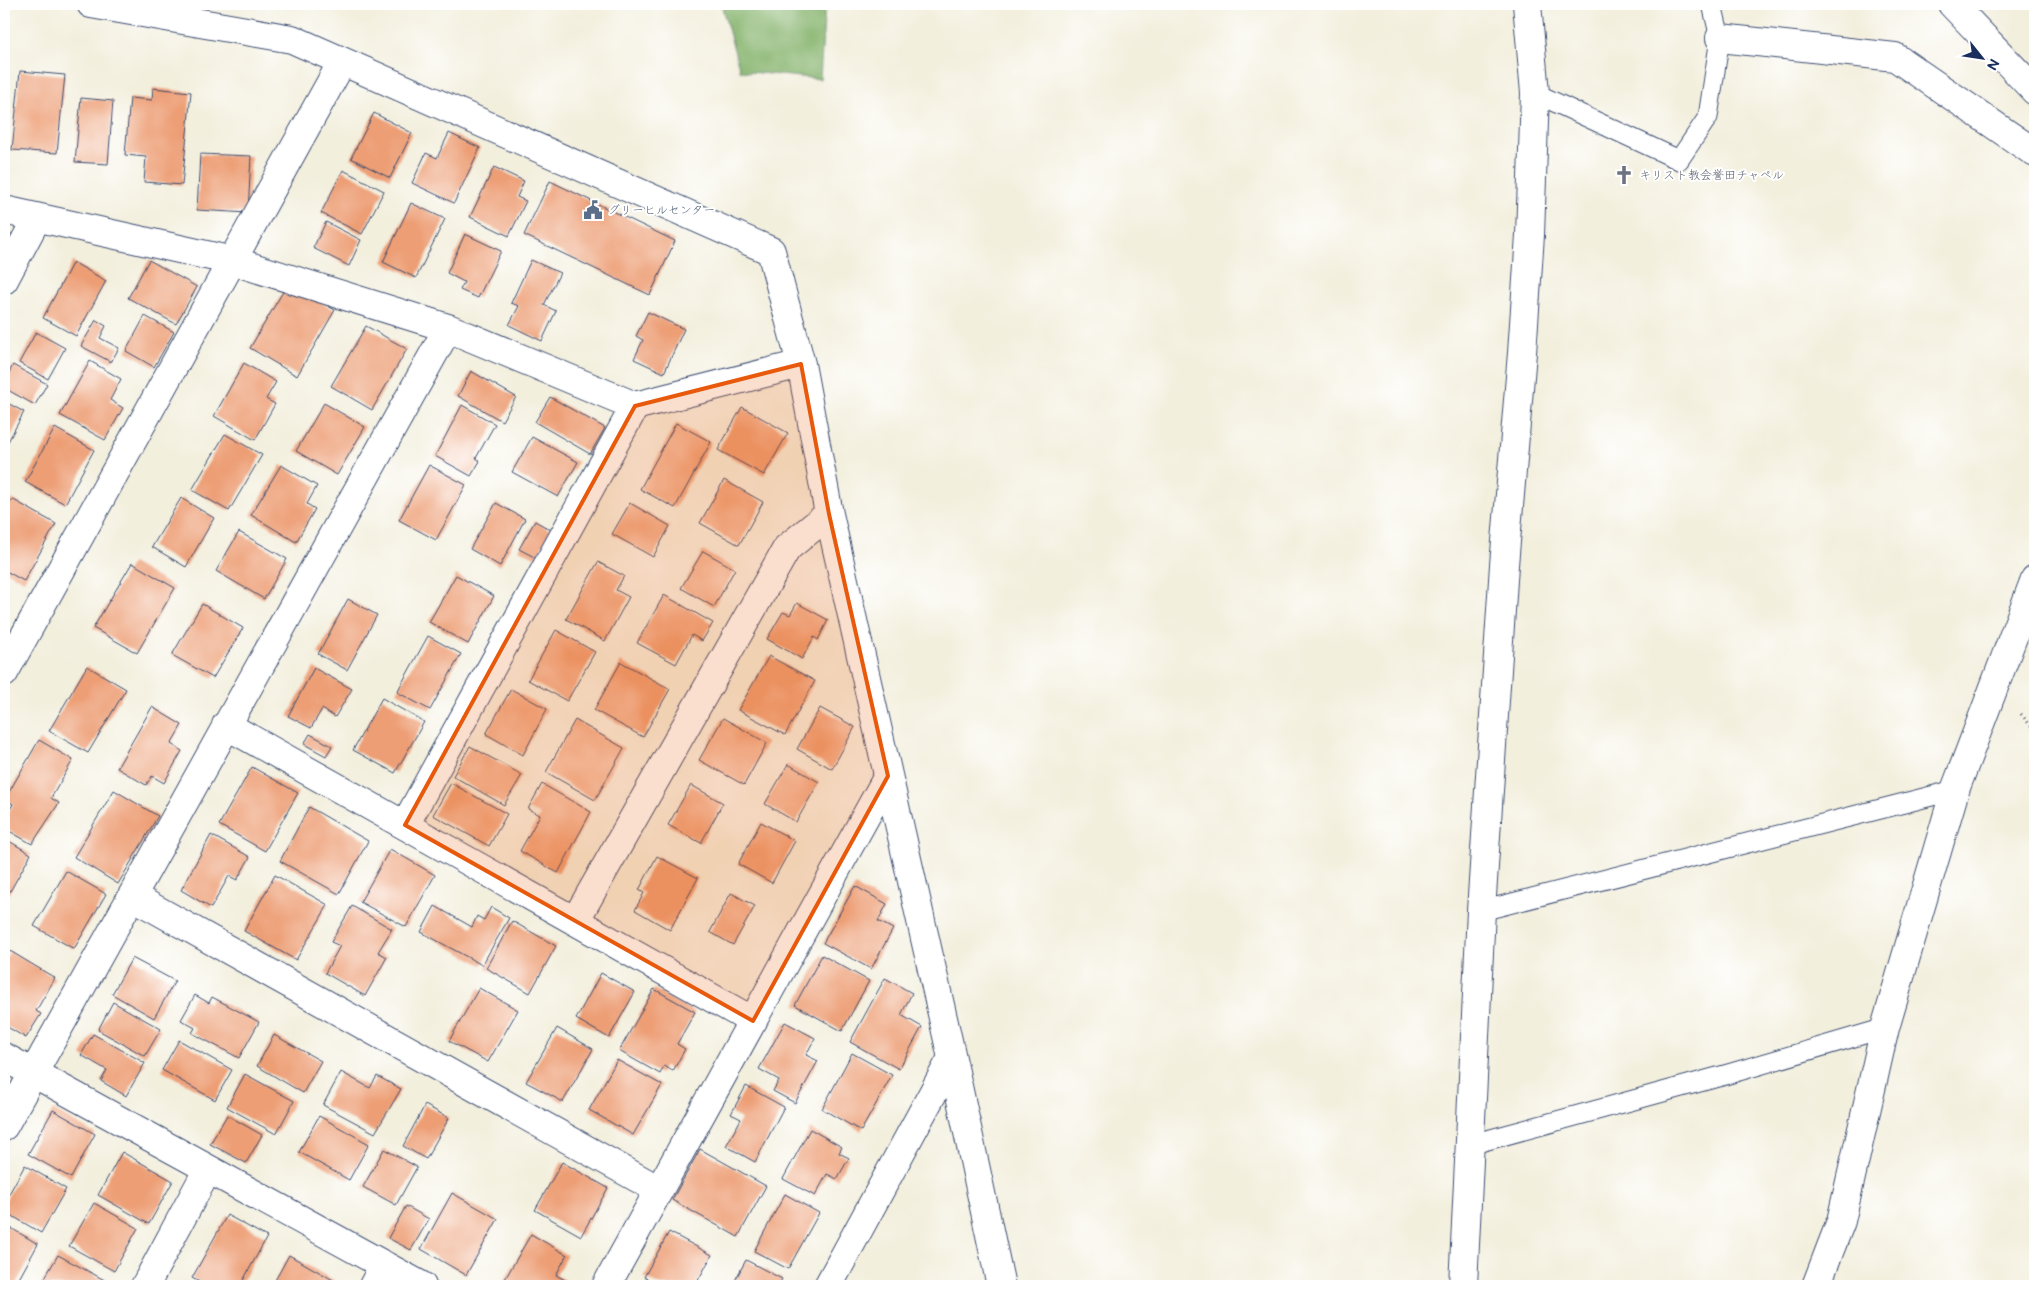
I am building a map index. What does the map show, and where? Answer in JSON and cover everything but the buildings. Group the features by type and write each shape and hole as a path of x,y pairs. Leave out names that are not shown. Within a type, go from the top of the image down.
{"street":[{"path":"91,4 292,39 772,252 801,364 829,514 952,1058 1001,1286"},
{"path":"1463,1286 1481,911 1503,575 1530,235 1535,92 1527,4"},
{"path":"1952,4 2035,91"},
{"path":"1720,38 1895,56 2035,153"},
{"path":"4,673 342,62"},
{"path":"4,210 233,261 448,328 635,406 801,364"},
{"path":"4,280 37,218"},
{"path":"4,1126 448,328"},
{"path":"405,825 635,406"},
{"path":"575,921 787,548 829,514"},
{"path":"1816,1286 1840,1221 1885,1028 1955,790 2035,579"},
{"path":"226,726 753,1021"},
{"path":"606,1286 888,776"},
{"path":"132,896 659,1190"},
{"path":"4,1057 208,1169 378,1276 422,1286"},
{"path":"828,1286 952,1058"},
{"path":"145,1286 208,1169"}],"lane":[{"path":"1535,92 1678,160 1708,117 1720,38 1712,4"},
{"path":"1481,911 1955,790"},
{"path":"1469,1145 1725,1075 1885,1028"}],"highlighted area":[{"path":"801,364 829,514 888,776 753,1021 405,825 635,406"}],"green space":[{"path":"721,4 825,4 820,79 740,71"}],"place":[{"name":"キリスト教会誉田チャペル","path":"1624,175"},
{"name":"グリーヒルセンター","path":"593,210"}]}
